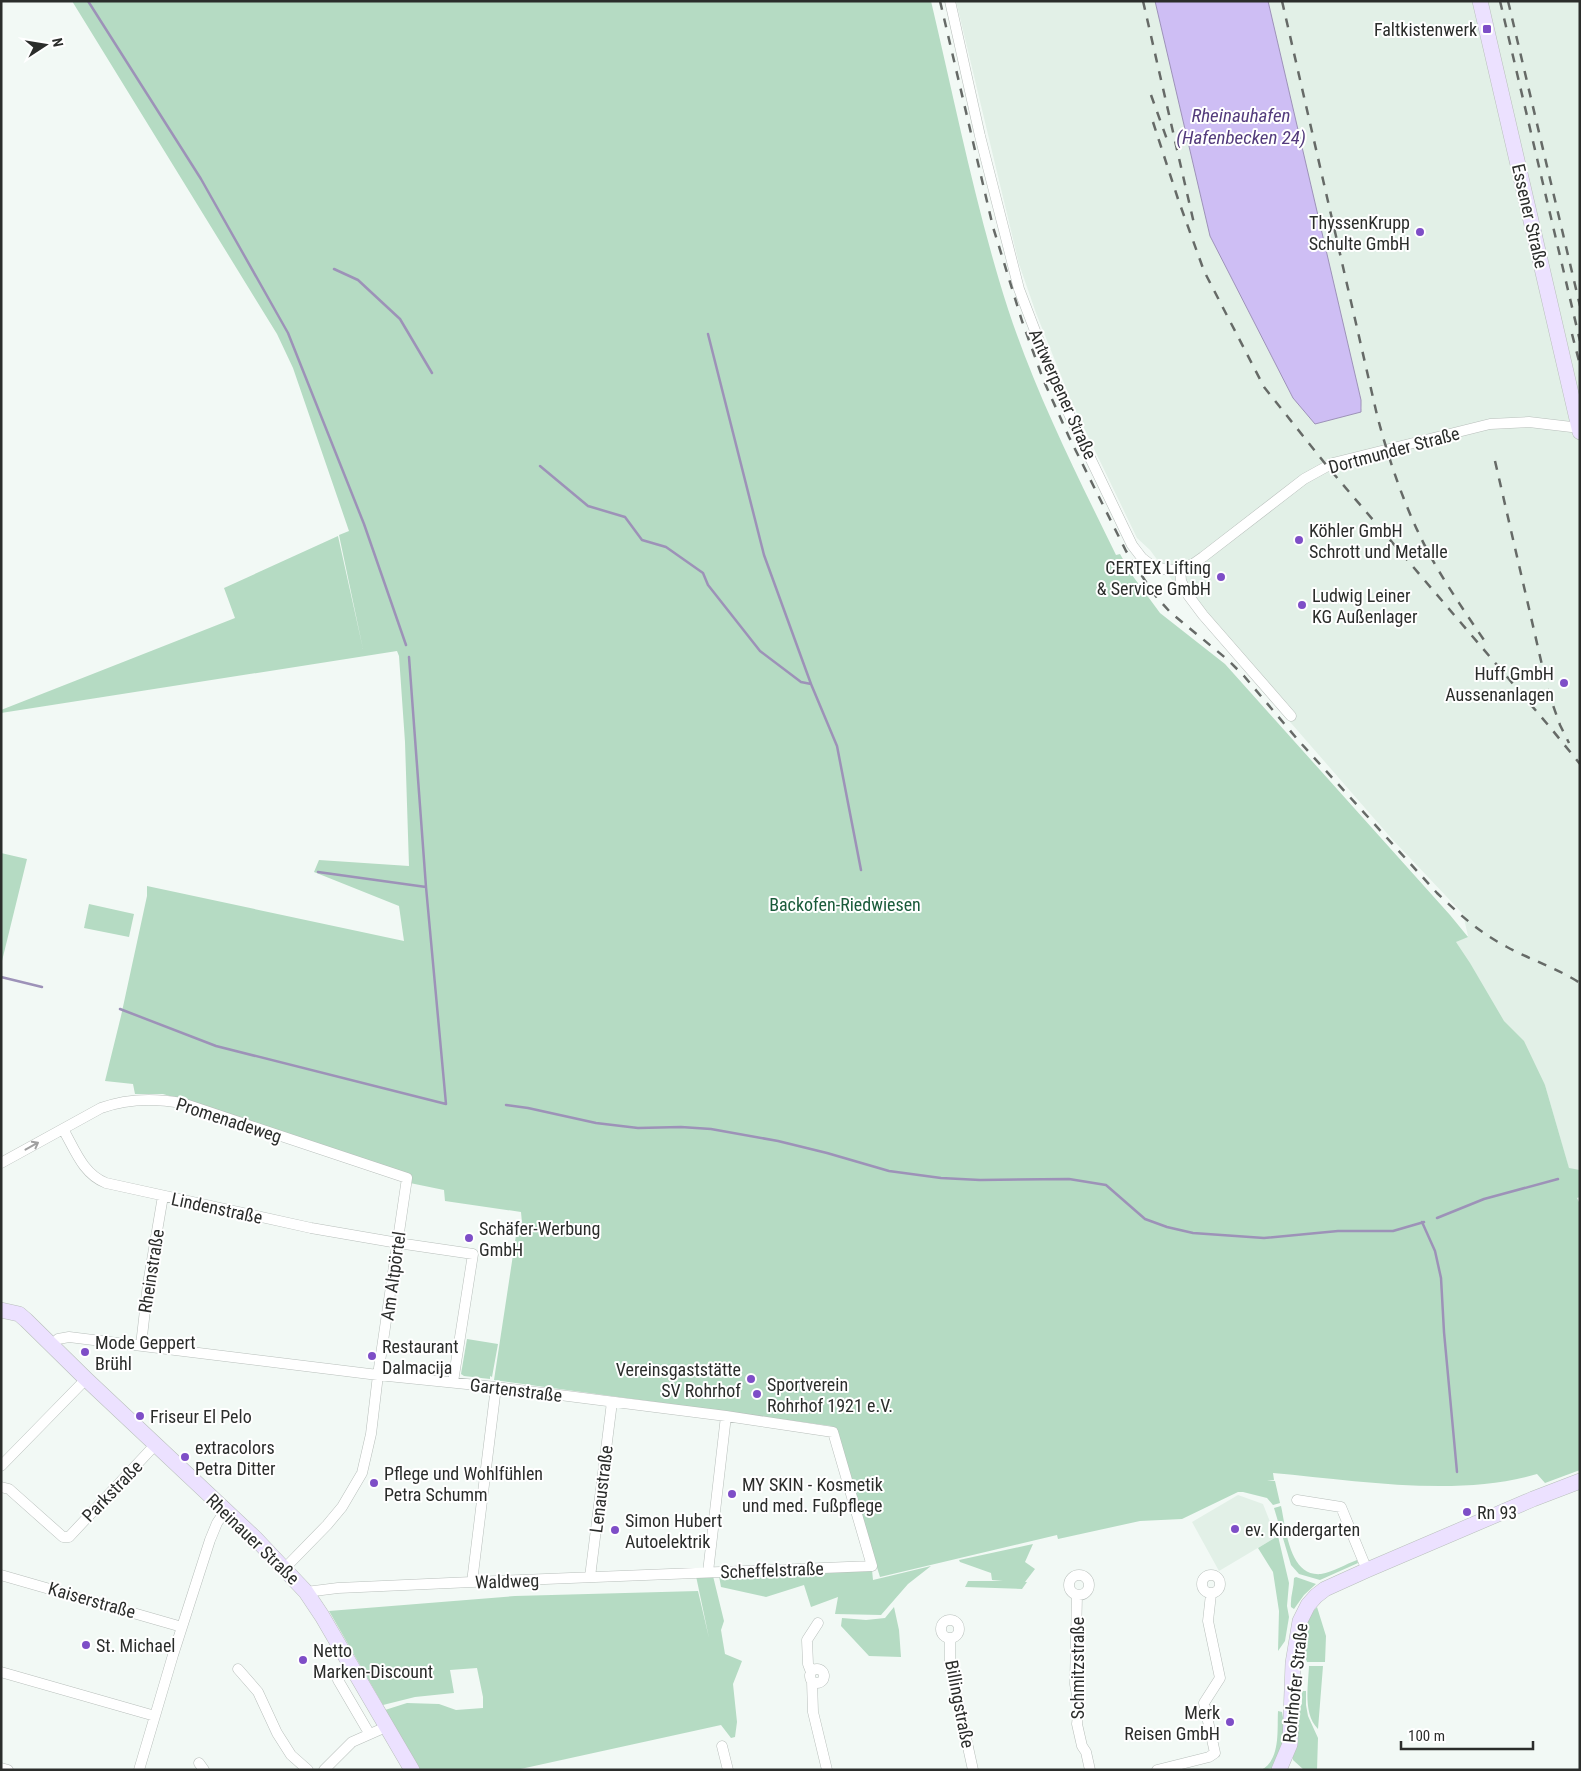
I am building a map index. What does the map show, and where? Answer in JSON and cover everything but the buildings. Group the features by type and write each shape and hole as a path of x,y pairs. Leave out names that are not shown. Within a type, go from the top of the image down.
{"street":[{"name":"Antwerpener Straße","path":"950,1 980,136 1019,289 1042,350 1069,414 1132,545 1142,558 1152,565 1167,570 1180,569"},
{"name":"Essener Straße","path":"1480,1 1579,429"},
{"name":"Dortmunder Straße","path":"1180,569 1193,564 1203,557 1304,479 1333,463 1490,424 1529,422 1579,429"},
{"path":"1180,569 1181,581 1203,615 1291,716"},
{"name":"Promenadeweg","path":"1,1163 112,1104 134,1100 159,1099 182,1103 407,1178"},
{"name":"Lindenstraße","path":"63,1129 87,1172 106,1184 311,1228 473,1254 452,1382"},
{"name":"Am Altpörtel","path":"284,1569 342,1507 362,1473 371,1434 407,1178"},
{"name":"Rheinstraße","path":"141,1345 148,1284 163,1196"},
{"name":"Rheinauer Straße","path":"1,1310 21,1316 225,1512 255,1538 306,1592 412,1770"},
{"name":"Gartenstraße","path":"52,1345 58,1339 69,1337 141,1345 378,1375 496,1387 726,1416 833,1432 872,1566"},
{"path":"1,1466 86,1379"},
{"path":"472,1582 496,1387"},
{"name":"Lenaustraße","path":"590,1577 612,1402"},
{"name":"Scheffelstraße","path":"726,1416 708,1572 872,1566"},
{"name":"Parkstraße","path":"1,1487 9,1489 63,1538 69,1536 155,1445"},
{"name":"Rohrhofer Straße","path":"1279,1770 1290,1744 1293,1663 1301,1615 1316,1596 1325,1589 1367,1570 1580,1481"},
{"path":"1297,1500 1341,1507 1367,1570"},
{"path":"139,1770 210,1540 217,1523 225,1512"},
{"name":"Waldweg","path":"306,1592 338,1588 708,1572"},
{"name":"Kaiserstraße","path":"1,1575 182,1627"},
{"path":"1157,1770 1209,1757 1215,1753 1204,1703 1220,1678 1208,1621 1211,1594"},
{"name":"Schmitzstraße","path":"1077,1595 1074,1684 1079,1706 1076,1724 1090,1770"},
{"path":"818,1622 807,1640 808,1664 812,1677 813,1712 827,1770"},
{"name":"Billingstraße","path":"950,1638 950,1665 973,1770"},
{"path":"238,1668 258,1692 277,1733 291,1756 308,1770"},
{"path":"1,1672 155,1716"},
{"path":"338,1680 369,1733"},
{"path":"324,1770 352,1742 386,1727"},
{"path":"722,1746 728,1770"},
{"path":"1,1768 8,1770"}],"shaded area":[{"path":"956,1 1155,1 1210,236 1293,398 1362,409 1268,1 1580,1 1580,1170 1569,1169 1545,1085 1478,997 1452,944 1468,936 1463,914 1392,839 1284,715 1178,588 1150,550 1137,538 1072,403 1036,313 1019,264"},
{"name":"ev. Kindergarten","path":"1238,1495 1263,1504 1276,1537 1219,1571 1192,1522"}],"green space":[{"name":"Backofen-Riedwiesen","path":"72,1 931,1 980,211 1010,316 1052,420 1116,555 1120,554 1132,575 1160,613 1225,664 1468,937 1456,942 1504,1021 1524,1041 1545,1085 1569,1168 1580,1170 1580,1197 1577,1198 1580,1204 1580,1470 1545,1483 1537,1474 1506,1481 1474,1485 1440,1486 1371,1483 1273,1473 1274,1480 1267,1480 1275,1481 1280,1503 1273,1505 1267,1498 1238,1492 1182,1519 1140,1521 1058,1539 1057,1535 880,1577 838,1441 831,1426 494,1380 518,1222 522,1223 521,1212 445,1201 444,1190 410,1183 180,1099 163,1094 135,1094 133,1084 105,1081 147,896 147,886 404,941 399,906 314,872 319,860 409,866 405,742 399,656 397,651 1,713 1,710 235,618 224,588 338,536 363,649 339,535 349,531 293,368 277,334"},
{"path":"1,853 27,859 1,965"},
{"path":"89,904 134,914 129,937 84,928"},
{"path":"467,1339 498,1344 492,1377 490,1376 490,1379 461,1374"},
{"path":"1281,1506 1287,1538 1296,1560 1302,1568 1310,1573 1321,1574 1357,1560 1358,1563 1320,1580 1299,1574 1291,1565 1274,1508"},
{"path":"1278,1536 1289,1583 1287,1606 1289,1617 1285,1641 1278,1651 1279,1611 1273,1572 1258,1548"},
{"path":"1033,1544 1025,1562 1035,1569 1022,1589 965,1587 968,1581 1003,1581 992,1580 991,1573 959,1560"},
{"path":"931,1566 908,1584 881,1615 835,1614 838,1597 811,1607 804,1585 766,1597 721,1587 719,1576 872,1570 873,1580"},
{"path":"696,1576 713,1576 724,1621 721,1630 725,1654 742,1661 733,1684 737,1722 735,1737 731,1738 721,1725 516,1770 420,1770 385,1710 407,1703 439,1704 456,1710 483,1708 483,1697 477,1668 450,1670 454,1693 415,1697 383,1705 329,1611 515,1596 698,1591 709,1638"},
{"path":"1294,1578 1316,1584 1304,1595 1294,1609 1291,1607 1291,1600"},
{"path":"894,1607 899,1630 901,1657 869,1656 841,1626 842,1618 866,1620 885,1618"},
{"path":"1317,1607 1326,1636 1325,1662 1307,1662 1304,1648 1306,1625"},
{"path":"1309,1666 1323,1666 1318,1729 1313,1723 1308,1708"},
{"path":"1302,1691 1306,1691 1308,1716 1318,1738 1317,1770 1304,1770 1293,1760 1292,1753 1298,1707 1302,1704"},
{"path":"1278,1711 1282,1712 1285,1729 1283,1746 1273,1768 1261,1770 1272,1759 1275,1752"}],"water":[{"name":"Rheinauhafen (Hafenbecken 24)","path":"1155,1 1268,1 1361,400 1361,412 1315,424 1293,398 1210,236"}],"waterway":[{"path":"88,1 201,179 288,333 364,524 406,645"},
{"path":"334,269 358,280 400,319 432,373"},
{"path":"708,334 764,555 811,684 837,746 861,870"},
{"path":"540,466 588,506 625,517 642,540 666,547 703,573 708,585 760,651 801,682 811,684"},
{"path":"318,872 426,887 409,657"},
{"path":"120,1009 216,1046 446,1104 426,887"},
{"path":"1,977 42,987"},
{"path":"506,1105 596,1123 638,1128 681,1127 711,1129 778,1141 889,1171 941,1178 980,1180 1069,1179 1106,1185 1145,1219 1167,1227 1193,1233 1264,1238 1338,1231 1393,1231 1424,1222"},
{"path":"1437,1218 1484,1199 1558,1179"},
{"path":"1422,1222 1435,1251 1441,1278 1457,1472"}],"railway":[{"path":"940,1 993,227 1022,321 1043,379 1069,437 1126,551 1153,593 1170,612 1228,660 1244,676 1298,740 1437,893 1453,908 1497,942 1580,983"},
{"path":"1143,1 1195,228"},
{"path":"1282,1 1377,415 1391,462 1408,508 1428,552 1486,643"},
{"path":"1500,1 1580,341"},
{"path":"1508,1 1580,306"},
{"path":"1151,95 1169,145"},
{"path":"1153,122 1204,271 1264,387 1327,466 1580,764"},
{"path":"1572,334 1580,365"},
{"path":"1495,461 1548,691 1560,725 1569,743"}],"place":[{"name":"Faltkistenwerk","path":"1487,29"},
{"name":"ThyssenKrupp Schulte GmbH","path":"1420,232"},
{"name":"Köhler GmbH Schrott und Metalle","path":"1299,540"},
{"name":"CERTEX Lifting & Service GmbH","path":"1221,577"},
{"name":"Ludwig Leiner KG Außenlager","path":"1302,605"},
{"name":"Huff GmbH Aussenanlagen","path":"1564,683"},
{"name":"Schäfer-Werbung GmbH","path":"469,1238"},
{"name":"Mode Geppert Brühl","path":"85,1352"},
{"name":"Restaurant Dalmacija","path":"372,1356"},
{"name":"Vereinsgaststätte SV Rohrhof","path":"751,1379"},
{"name":"Sportverein Rohrhof 1921 e.V.","path":"757,1394"},
{"name":"Friseur El Pelo","path":"140,1416"},
{"name":"extracolors Petra Ditter","path":"185,1457"},
{"name":"Pflege und Wohlfühlen Petra Schumm","path":"374,1483"},
{"name":"MY SKIN - Kosmetik und med. Fußpflege","path":"732,1494"},
{"name":"Rn 93","path":"1467,1512"},
{"name":"ev. Kindergarten","path":"1235,1529"},
{"name":"Simon Hubert Autoelektrik","path":"615,1530"},
{"name":"St. Michael","path":"86,1645"},
{"name":"Netto Marken-Discount","path":"303,1660"},
{"name":"Merk Reisen GmbH","path":"1230,1722"}]}
